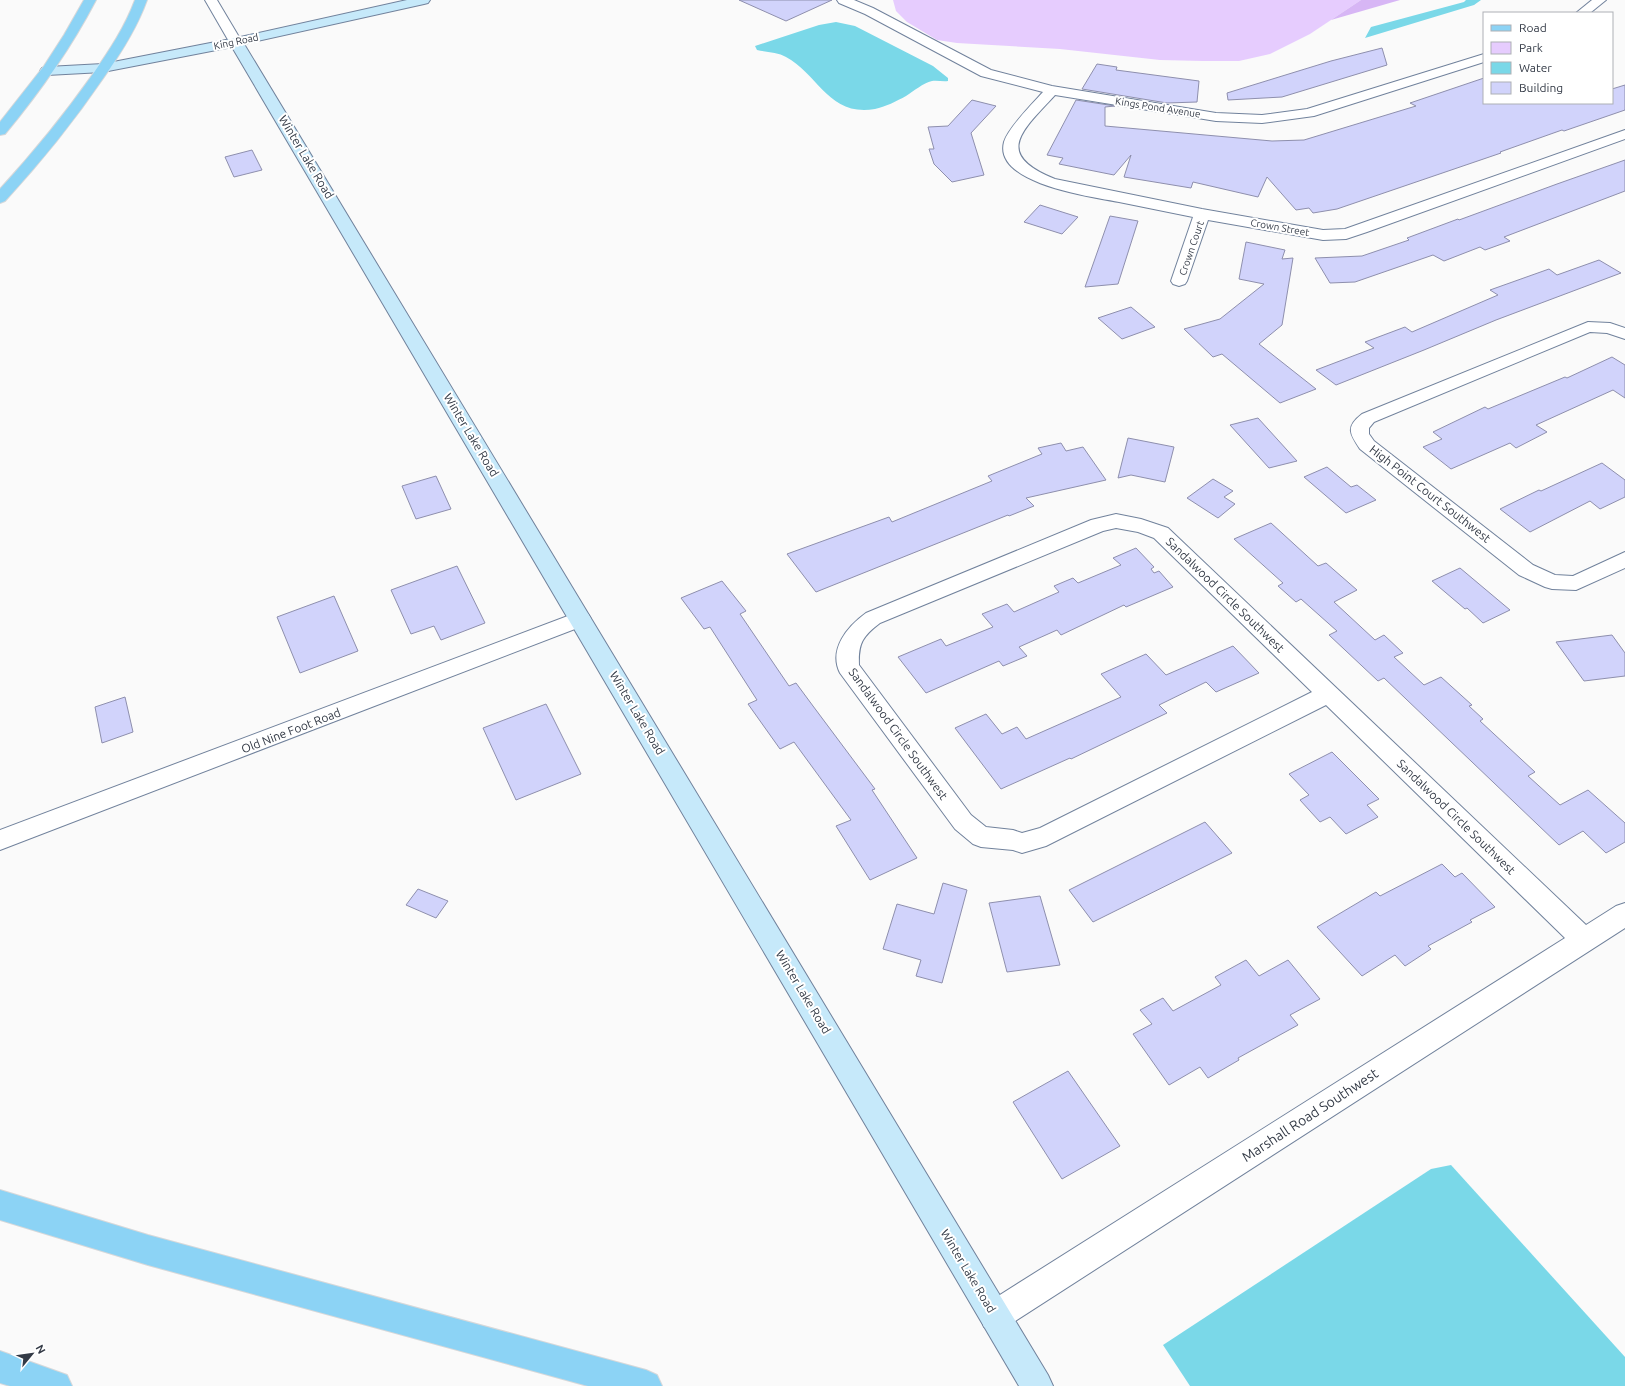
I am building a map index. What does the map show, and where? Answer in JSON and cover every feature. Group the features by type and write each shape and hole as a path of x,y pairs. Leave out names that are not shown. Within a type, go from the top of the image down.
{"main road":[{"path":"0,131 47,72 71,38 90,0"},
{"path":"0,198 54,137 78,106 127,32 141,0"},
{"path":"0,1205 148,1250 646,1386"},
{"path":"0,1367 56,1386"}],"street":[{"path":"211,0 236,42"},
{"name":"King Road","path":"47,72 104,68 236,42 424,0"},
{"name":"Kings Pond Avenue","path":"843,0 869,11 981,71 1052,90 1216,117 1268,119 1309,113 1483,58"},
{"path":"1583,12 1600,0"},
{"name":"Winter Lake Road","path":"236,42 1037,1386"},
{"name":"Crown Street","path":"1052,90 1020,129 1011,144 1012,153 1015,160 1020,166 1038,178 1066,187 1202,214 1323,235 1346,234 1625,134"},
{"name":"Crown Court","path":"1179,281 1202,214"},
{"name":"High Point Court Southwest","path":"1618,331 1588,327 1368,418 1361,423 1359,434 1368,445 1526,570 1544,580 1552,582 1576,583 1625,559"},
{"name":"Sandalwood Circle Southwest","path":"1328,694 1046,836 1022,843 1014,840 981,837 963,822 848,667 847,651 858,629 873,618 1098,525 1116,521 1141,526 1161,533 1584,940"},
{"name":"Old Nine Foot Road","path":"0,840 500,651 580,619"},
{"name":"Marshall Road Southwest","path":"995,1316 1625,914"}],"green space":[{"path":"893,0 1361,0 1310,34 1270,54 1239,61 1203,61 1160,60 1060,49 957,43 937,40 907,22 896,11"}],"shaded area":[{"path":"1361,0 1400,0 1331,20"}],"water":[{"path":"1466,0 1481,0 1474,5 1365,38 1371,27 1464,2"},
{"path":"836,22 855,26 933,66 948,78 948,81 929,82 895,102 875,109 859,110 846,107 835,101 797,65 783,55 757,50 755,46 819,25"},
{"path":"1451,1165 1625,1357 1625,1386 1190,1386 1163,1345 1431,1169"}],"building":[{"path":"739,0 832,0 786,21"},
{"path":"1382,48 1387,65 1282,97 1228,100 1227,93 1331,61"},
{"path":"1097,64 1117,67 1116,70 1199,81 1197,102 1167,103 1082,89"},
{"path":"1483,78 1483,104 1613,104 1613,89 1625,85 1625,110 1564,131 1562,130 1500,152 1501,153 1337,209 1313,213 1309,208 1296,210 1267,177 1258,197 1193,182 1191,188 1124,177 1131,155 1114,175 1059,164 1063,158 1047,155 1076,100 1115,106 1105,107 1105,126 1272,141 1304,140 1416,106 1410,103"},
{"path":"972,100 996,106 971,133 984,175 952,182 934,164 929,149 934,149 928,127 948,126"},
{"path":"252,150 262,170 234,177 225,157"},
{"path":"1625,160 1625,191 1504,237 1510,241 1485,250 1480,247 1444,261 1433,255 1355,282 1330,283 1315,258 1362,256 1409,240 1407,238 1458,219 1459,220"},
{"path":"1040,205 1078,217 1062,234 1024,222"},
{"path":"1110,216 1138,221 1118,284 1085,287"},
{"path":"1246,242 1285,250 1282,259 1293,258 1282,325 1259,344 1316,389 1280,403 1222,354 1213,357 1184,329 1220,319 1264,284 1239,279"},
{"path":"1599,260 1621,273 1496,320 1336,385 1316,370 1374,348 1365,342 1405,327 1412,332 1498,295 1490,290 1549,269 1557,275"},
{"path":"1131,307 1155,327 1122,339 1098,318"},
{"path":"1612,357 1625,365 1625,398 1613,390 1536,425 1547,432 1516,448 1510,443 1451,469 1423,447 1442,439 1433,432 1485,407 1488,409 1565,377 1567,378"},
{"path":"1258,418 1297,461 1269,468 1230,425"},
{"path":"1128,438 1174,447 1165,482 1131,475 1118,478"},
{"path":"1061,443 1066,451 1083,447 1106,480 1026,498 1034,506 816,592 787,554 889,517 892,522 992,481 988,476 1042,454 1038,448"},
{"path":"1602,463 1625,480 1625,497 1600,509 1590,501 1530,532 1500,509 1539,490 1541,491"},
{"path":"1327,467 1351,487 1357,485 1376,500 1346,513 1304,477"},
{"path":"436,476 451,509 416,519 402,486"},
{"path":"1213,479 1233,491 1224,497 1235,504 1218,518 1187,498"},
{"path":"1271,523 1318,566 1326,563 1357,590 1334,602 1375,640 1384,635 1403,653 1394,657 1424,685 1441,677 1472,705 1469,706 1483,719 1480,721 1535,772 1528,776 1560,805 1588,790 1625,823 1625,842 1606,853 1583,831 1559,845 1384,678 1378,681 1329,635 1337,631 1301,599 1296,602 1278,586 1283,583 1234,539"},
{"path":"1136,548 1154,567 1151,569 1154,573 1159,571 1173,587 1126,607 1124,605 1061,635 1057,630 1019,647 1027,656 1003,666 999,661 926,693 898,657 941,639 946,646 993,627 982,614 1007,604 1014,612 1059,592 1054,586 1073,578 1078,583 1121,565 1113,558"},
{"path":"457,566 485,623 441,640 434,626 411,634 391,590"},
{"path":"1460,568 1510,610 1483,623 1467,608 1465,609 1432,581"},
{"path":"722,581 746,611 740,614 789,686 796,683 875,789 872,790 917,858 870,880 836,826 851,820 794,742 780,749 748,704 757,700 710,627 704,629 681,598"},
{"path":"334,596 358,651 300,673 277,617"},
{"path":"1612,635 1625,653 1625,676 1584,681 1556,642"},
{"path":"1233,646 1259,673 1216,692 1206,682 1159,705 1167,713 1071,759 1070,758 1001,789 955,728 986,714 1002,734 1017,727 1026,739 1121,697 1101,674 1146,654 1166,675"},
{"path":"125,697 133,732 102,743 95,707"},
{"path":"546,704 581,774 516,800 483,728"},
{"path":"1332,752 1379,799 1367,805 1378,817 1346,834 1330,817 1320,822 1300,800 1309,795 1289,774"},
{"path":"1205,822 1232,853 1093,922 1069,890"},
{"path":"1442,864 1455,877 1462,873 1495,907 1470,920 1472,922 1428,946 1431,949 1405,966 1395,955 1362,976 1317,927 1376,892 1380,896"},
{"path":"943,883 967,890 942,983 916,976 921,960 883,949 897,904 934,914"},
{"path":"418,889 448,901 436,918 406,905"},
{"path":"1040,896 1060,965 1007,972 989,903"},
{"path":"1246,960 1259,976 1288,960 1320,999 1290,1015 1298,1025 1238,1058 1239,1060 1208,1078 1200,1067 1169,1085 1133,1034 1152,1024 1140,1010 1163,998 1173,1011 1221,985 1215,977"},
{"path":"1068,1071 1120,1146 1062,1179 1013,1102"}]}
